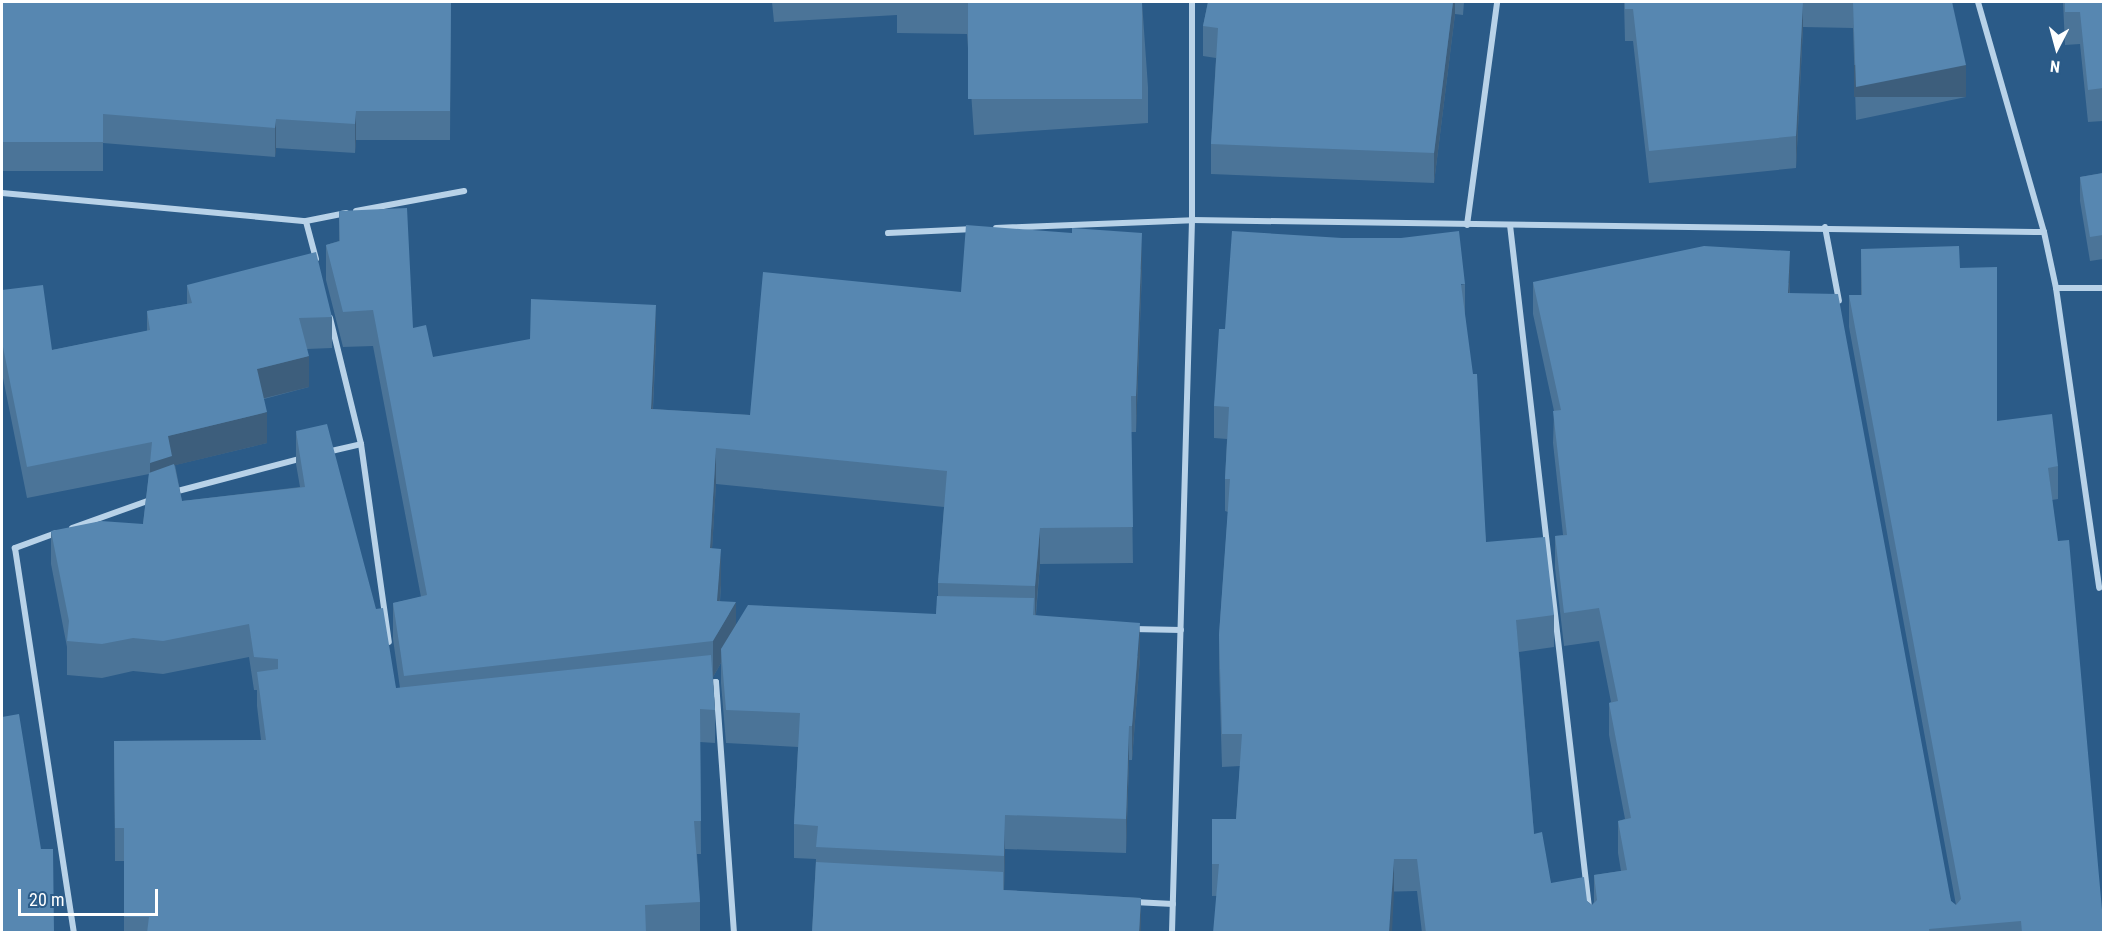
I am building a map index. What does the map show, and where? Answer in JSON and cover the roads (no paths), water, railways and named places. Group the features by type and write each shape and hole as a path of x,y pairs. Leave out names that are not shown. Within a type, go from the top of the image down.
{"street":[{"path":"1172,933 1192,220 1192,2"},
{"path":"1467,225 1497,2"},
{"path":"1978,2 2044,232 2056,288 2099,588"},
{"path":"2,193 306,221 464,191"},
{"path":"888,233 1192,220 1467,225 1825,227 2044,232"},
{"path":"306,221 317,265"},
{"path":"1510,225 1591,921"},
{"path":"1825,227 1840,310"},
{"path":"2056,288 2103,288"},
{"path":"328,310 361,444 389,645"},
{"path":"74,933 15,548 207,480 361,444"},
{"path":"1121,629 1181,630"},
{"path":"722,672 716,682 734,933"},
{"path":"693,685 716,682"},
{"path":"1125,902 1173,904"}]}
